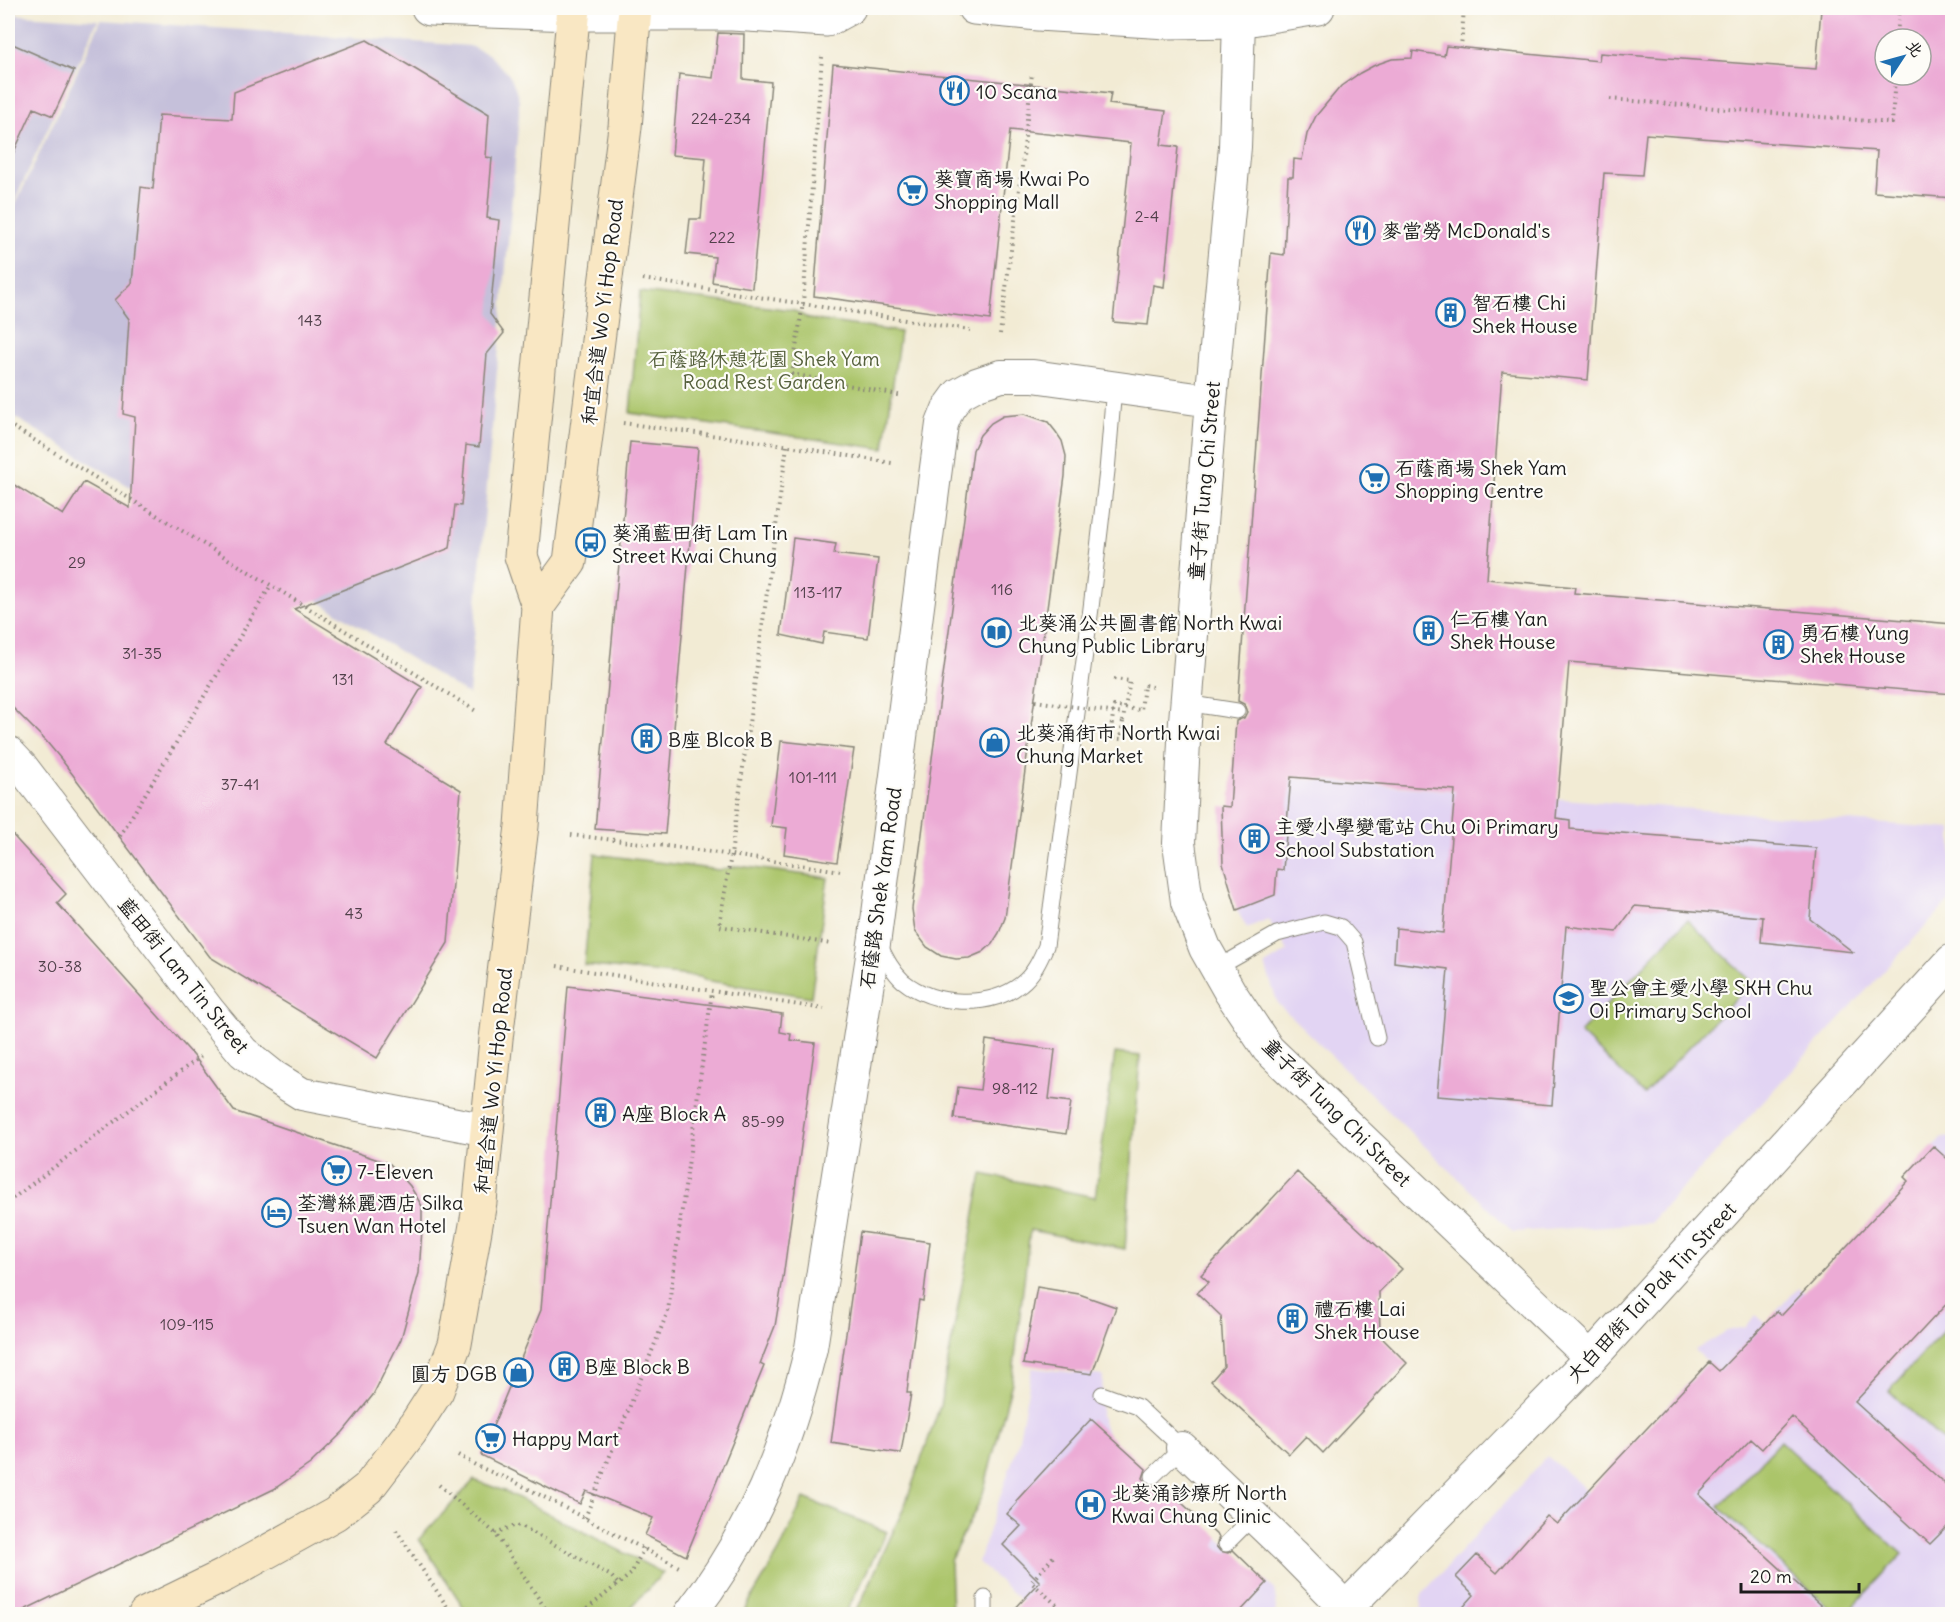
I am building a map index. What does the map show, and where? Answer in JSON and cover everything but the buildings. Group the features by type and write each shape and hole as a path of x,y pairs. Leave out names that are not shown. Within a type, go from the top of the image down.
{"main road":[{"name":"和宜合道 Wo Yi Hop Road","path":"538,606 570,562 624,138 635,10"},
{"name":"和宜合道 Wo Yi Hop Road","path":"144,1614 225,1575 335,1514 368,1488 410,1433 437,1391 456,1344 480,1202 496,1039 522,826 538,606 521,556 574,11"}],"street":[{"path":"428,8 635,10 827,20 849,8"},
{"path":"974,8 1155,21 1239,21 1317,8"},
{"name":"童子街 Tung Chi Street","path":"1239,21 1235,147 1186,703 1179,843 1187,902 1205,948 1230,992 1268,1049 1591,1358"},
{"name":"石蔭路 Shek Yam Road","path":"690,1614 713,1585 759,1504 781,1452 799,1397 811,1348 875,937 942,424 948,409 959,394 977,384 1001,376 1033,376 1211,401"},
{"name":"藍田街 Lam Tin Street","path":"8,752 22,767 209,1011 243,1052 273,1076 302,1094 487,1130"},
{"name":"大白田街 Tai Pak Tin Street","path":"1346,1612 1591,1358 1953,961"},
{"path":"1182,1448 1293,1554 1346,1612"}],"lane":[{"path":"875,937 890,965 903,981 923,993 943,999 964,1001 1004,995 1022,984 1036,968 1046,946 1091,608 1114,388"},
{"path":"1186,703 1237,711"},
{"path":"1217,968 1277,933 1324,922 1341,927 1354,942 1377,1038"},
{"path":"1102,1394 1138,1407 1182,1448 1153,1476"},
{"path":"1226,1544 1253,1517"},
{"path":"985,1598 985,1614"}],"path":[{"path":"1461,48 1464,8"},
{"path":"1898,27 1899,8 1953,12"},
{"path":"822,50 803,303 792,374 903,396"},
{"path":"1000,334 1032,73"},
{"path":"1610,99 1892,123 1894,87"},
{"path":"642,279 970,330"},
{"path":"615,422 892,463"},
{"path":"8,424 476,711"},
{"path":"787,446 731,855 719,926 832,944"},
{"path":"116,843 271,585"},
{"path":"1114,679 1130,681 1125,708"},
{"path":"1035,701 1080,708 1113,712 1124,714 1121,740 1110,738 1112,719 1113,715 1114,706 1141,710 1144,686 1153,687"},
{"path":"571,835 841,871"},
{"path":"557,966 824,1009"},
{"path":"585,1518 668,1311 712,992"},
{"path":"8,1202 203,1054"},
{"path":"458,1455 682,1569"},
{"path":"439,1485 495,1533 549,1614"},
{"path":"495,1533 516,1525 523,1527 610,1576 619,1585"},
{"path":"396,1530 452,1614"},
{"path":"584,1614 588,1608 630,1574 644,1548"},
{"path":"1053,1557 1031,1582 1067,1614"}],"shaded area":[{"path":"8,14 98,20 8,215"},
{"path":"101,20 470,46 488,54 509,75 519,101 519,115 469,695 8,413 8,221"},
{"name":"聖公會主愛小學 SKH Chu Oi Primary School","path":"1251,775 1952,829 1952,898 1650,1223 1513,1232 1278,1004 1265,965 1288,951 1268,919 1247,928 1237,910 1223,864 1221,806 1248,808"},
{"path":"1942,1137 1952,1138 1952,1614 1422,1614 1420,1601 1423,1593 1547,1456 1588,1491 1708,1362 1695,1350 1727,1331 1746,1327 1755,1315 1766,1323 1798,1287 1804,1293 1908,1181 1904,1177"},
{"name":"北葵涌診療所 North Kwai Chung Clinic","path":"1032,1368 1103,1376 1101,1416 1107,1433 1274,1589 1277,1609 1274,1614 1036,1614 978,1562 1018,1444"}],"green space":[{"name":"石蔭路休憩花園 Shek Yam Road Rest Garden","path":"640,292 793,310 809,319 900,332 884,449 630,413"},
{"path":"595,854 719,870 739,866 828,878 811,997 704,980 700,977 584,965"},
{"path":"1687,920 1752,982 1644,1094 1580,1033"},
{"path":"1115,1053 1140,1056 1125,1249 1030,1230 1012,1382 982,1497 950,1561 952,1614 854,1614 905,1505 940,1406 982,1174 1095,1197"},
{"path":"1952,1321 1952,1449 1889,1391"},
{"path":"1780,1441 1902,1554 1846,1614 1836,1614 1719,1507"},
{"path":"474,1480 507,1492 663,1573 625,1614 468,1614 419,1539"},
{"path":"804,1498 887,1532 845,1614 742,1614 779,1552"}],"place":[{"name":"10 Scana","path":"955,91"},
{"name":"葵寶商場 Kwai Po Shopping Mall","path":"913,190"},
{"name":"麥當勞 McDonald's","path":"1361,230"},
{"name":"智石樓 Chi Shek House","path":"1451,313"},
{"name":"石蔭商場 Shek Yam Shopping Centre","path":"1374,479"},
{"name":"葵涌藍田街 Lam Tin Street Kwai Chung","path":"591,543"},
{"name":"仁石樓 Yan Shek House","path":"1429,630"},
{"name":"北葵涌公共圖書館 North Kwai Chung Public Library","path":"997,633"},
{"name":"勇石樓 Yung Shek House","path":"1779,644"},
{"name":"B座 Blcok B","path":"647,739"},
{"name":"北葵涌街市 North Kwai Chung Market","path":"995,743"},
{"name":"主愛小學變電站 Chu Oi Primary School Substation","path":"1254,838"},
{"name":"聖公會主愛小學 SKH Chu Oi Primary School","path":"1568,998"},
{"name":"A座 Block A","path":"601,1113"},
{"name":"7-Eleven","path":"336,1171"},
{"name":"荃灣絲麗酒店 Silka Tsuen Wan Hotel","path":"276,1213"},
{"name":"禮石樓 Lai Shek House","path":"1293,1319"},
{"name":"B座 Block B","path":"564,1366"},
{"name":"圓方 DGB","path":"518,1373"},
{"name":"Happy Mart","path":"491,1438"},
{"name":"北葵涌診療所 North Kwai Chung Clinic","path":"1090,1504"}]}
